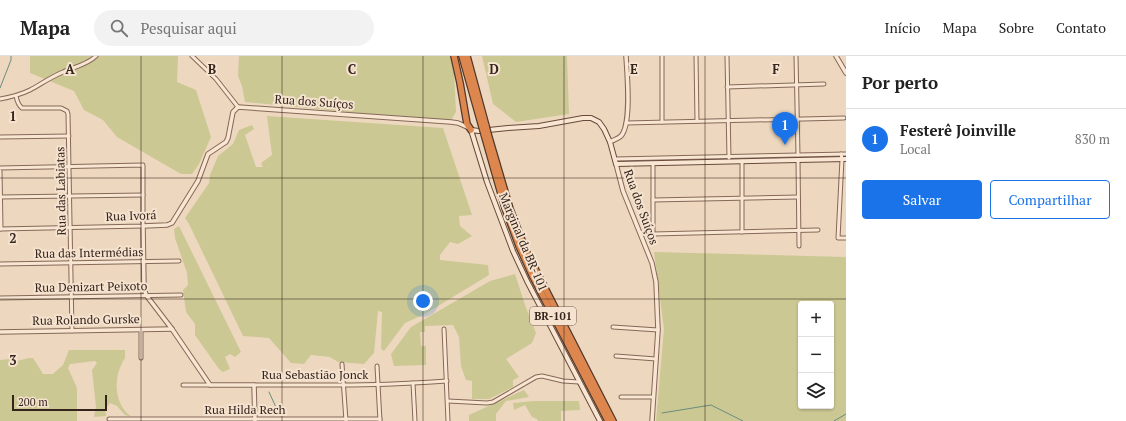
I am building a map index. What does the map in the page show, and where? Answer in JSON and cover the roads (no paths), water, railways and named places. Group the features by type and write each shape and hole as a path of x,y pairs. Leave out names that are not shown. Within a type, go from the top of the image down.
{"highway":[{"path":"454,56 467,124 471,130"},
{"name":"BR-101","path":"462,56 484,126"},
{"name":"BR-101","path":"467,56 505,208 519,246 533,277 608,421"},
{"name":"BR-101","path":"486,134 510,209 526,251 613,421"}],"main road":[{"name":"Rua dos Suíços","path":"471,130 479,131 539,126 583,118 591,118 597,120 601,124 610,142 616,164"},
{"name":"Marginal da BR-101","path":"471,130 487,182 513,251 527,281 600,421"},
{"path":"616,164 844,159"}],"street":[{"path":"0,99 16,96 64,71 89,62 96,56"},
{"path":"192,56 216,79 238,107"},
{"path":"610,142 621,136 626,122 628,102 626,56"},
{"path":"662,56 662,122"},
{"path":"696,56 697,121"},
{"path":"727,56 729,162"},
{"path":"796,56 798,155"},
{"path":"837,56 846,73"},
{"path":"728,87 824,84"},
{"name":"Rua das Labiatas","path":"16,96 18,103 22,108 64,108 68,114 72,331"},
{"name":"Rua dos Suíços","path":"238,107 458,123 471,130"},
{"name":"Rua Ivorá","path":"1,229 143,226 167,225 172,223 198,181 208,154 226,142 233,112 238,107"},
{"path":"458,123 466,118"},
{"path":"626,122 844,118"},
{"path":"0,137 69,136"},
{"path":"840,154 844,159 838,238 846,238"},
{"path":"615,159 846,154"},
{"path":"804,155 804,160"},
{"path":"798,160 799,246"},
{"path":"742,161 742,232"},
{"name":"Rua dos Suíços","path":"616,164 625,196 653,268 656,282 658,330 652,421"},
{"path":"653,164 653,234 818,230"},
{"path":"1,229 0,169 143,165 144,287 146,295 172,329 210,385"},
{"path":"0,197 143,195"},
{"path":"653,200 798,197"},
{"name":"Rua das Intermédias","path":"0,264 179,261"},
{"name":"Rua Denizart Peixoto","path":"0,298 181,295"},
{"path":"613,327 658,330"},
{"name":"Rua Rolando Gurske","path":"0,332 172,329"},
{"path":"444,329 448,421"},
{"path":"141,330 141,358"},
{"path":"616,356 656,359"},
{"path":"342,364 345,420"},
{"path":"377,366 380,420"},
{"path":"448,401 493,402 531,379 539,376 563,381 579,382"},
{"name":"Rua Sebastião Jonck","path":"183,385 378,384 447,381"},
{"path":"413,383 415,421"},
{"path":"254,385 255,420"},
{"path":"621,397 653,397"},
{"name":"Rua Hilda Rech","path":"109,419 380,420"}],"waterway":[{"path":"0,88 11,60 11,56"},
{"path":"269,392 280,416"},
{"path":"662,413 711,405 743,421"},
{"path":"834,421 846,414"}],"place":[{"name":"Festerê Joinville","path":"785,145"}]}
